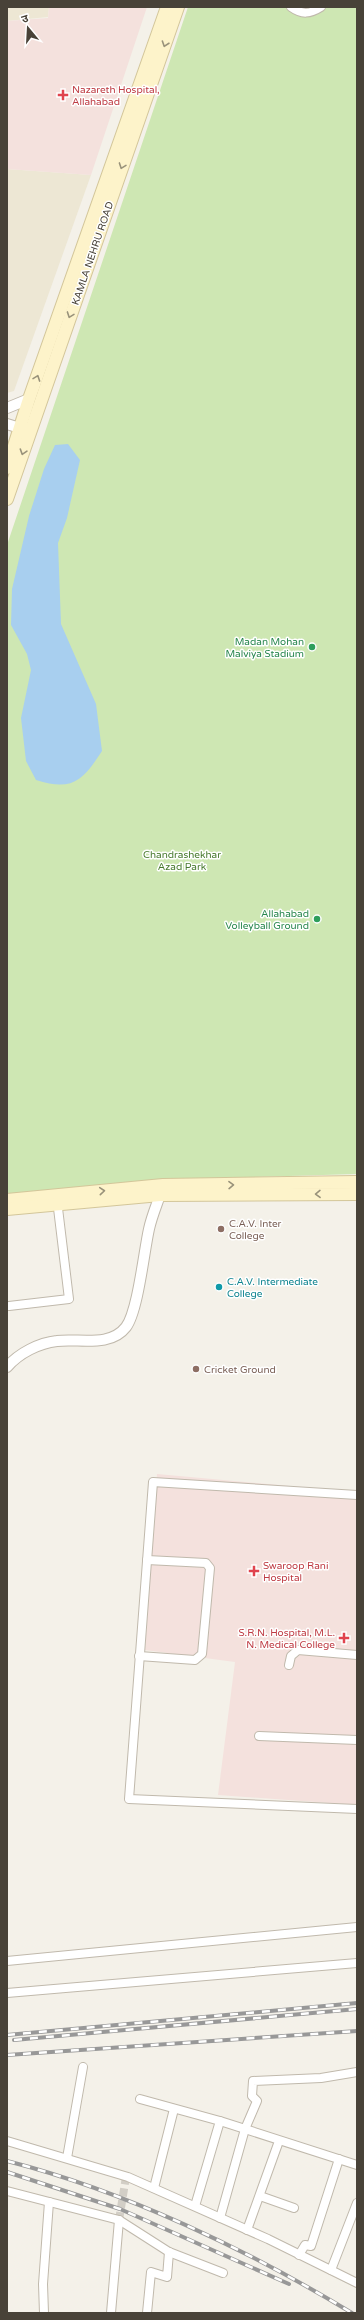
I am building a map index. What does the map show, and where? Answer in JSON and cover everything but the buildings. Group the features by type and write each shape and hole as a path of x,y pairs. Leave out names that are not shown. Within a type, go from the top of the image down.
{"main road":[{"name":"KAMLA NEHRU ROAD","path":"7,465 25,430 29,398 167,7"},
{"name":"KAMLA NEHRU ROAD","path":"7,499 25,430 178,7"},
{"path":"7,1200 57,1199 162,1190 357,1182"},
{"path":"162,1190 357,1194"},
{"path":"7,1209 57,1199"}],"street":[{"path":"291,7 299,13 312,12 321,7"},
{"path":"7,408 29,398"},
{"path":"7,424 25,430"},
{"path":"7,1367 35,1346 58,1341 89,1343 112,1336 126,1327 133,1310 150,1227 162,1190"},
{"path":"9,1306 69,1299 57,1199"},
{"path":"357,1494 153,1482 129,1800 357,1809"},
{"path":"140,1656 195,1660 202,1654 210,1568 206,1563 147,1560"},
{"path":"289,1665 291,1656 298,1650 357,1655"},
{"path":"259,1736 357,1740"},
{"path":"7,1961 357,1927"},
{"path":"7,1993 357,1963"},
{"path":"67,2158 83,2067"},
{"path":"220,2218 245,2130 256,2101 252,2096 253,2081 321,2078 357,2072"},
{"path":"140,2099 220,2121 357,2165"},
{"path":"154,2188 174,2109"},
{"path":"195,2206 220,2121"},
{"path":"7,2141 67,2158 126,2177 154,2188 356,2281"},
{"path":"247,2230 279,2141"},
{"path":"299,2255 305,2246 310,2246 339,2159"},
{"path":"7,2191 119,2220 169,2252 223,2273"},
{"path":"260,2196 294,2208"},
{"path":"44,2313 43,2284 49,2202"},
{"path":"330,2270 357,2203"},
{"path":"111,2313 119,2220"},
{"path":"147,2313 151,2272 167,2277 169,2252"}],"shaded area":[{"path":"7,7 49,7 48,17 7,21"},
{"name":"Nazareth Hospital, Allahabad","path":"49,7 147,7 91,175 7,169 7,21 48,18"},
{"path":"7,169 91,175 14,391 7,393"},
{"name":"Swaroop Rani Hospital","path":"157,1474 357,1492 357,1805 218,1795 235,1662 145,1650"}],"green space":[{"name":"Chandrashekhar Azad Park","path":"188,7 357,7 357,1174 153,1180 7,1195 7,545"}],"water":[{"path":"68,444 80,460 67,518 58,543 61,624 96,704 102,751 83,776 68,784 59,785 36,780 26,761 21,718 31,670 27,654 11,625 12,589 29,516 44,469 55,445"}],"tunnel":[{"path":"119,2220 126,2177"}],"railway":[{"path":"7,2035 357,2003"},
{"path":"14,2040 357,2009"},
{"path":"7,2055 357,2031"},
{"path":"7,2161 96,2189 185,2225 271,2267 352,2313"},
{"path":"7,2172 120,2209 289,2284"}],"place":[{"name":"Nazareth Hospital, Allahabad","path":"63,95"},
{"name":"Madan Mohan Malviya Stadium","path":"312,647"},
{"name":"Allahabad Volleyball Ground","path":"317,919"},
{"name":"C.A.V. Inter College","path":"221,1229"},
{"name":"C.A.V. Intermediate College","path":"219,1287"},
{"name":"Cricket Ground","path":"196,1369"},
{"name":"Swaroop Rani Hospital","path":"254,1571"},
{"name":"S.R.N. Hospital, M.L. N. Medical College","path":"344,1638"}]}
